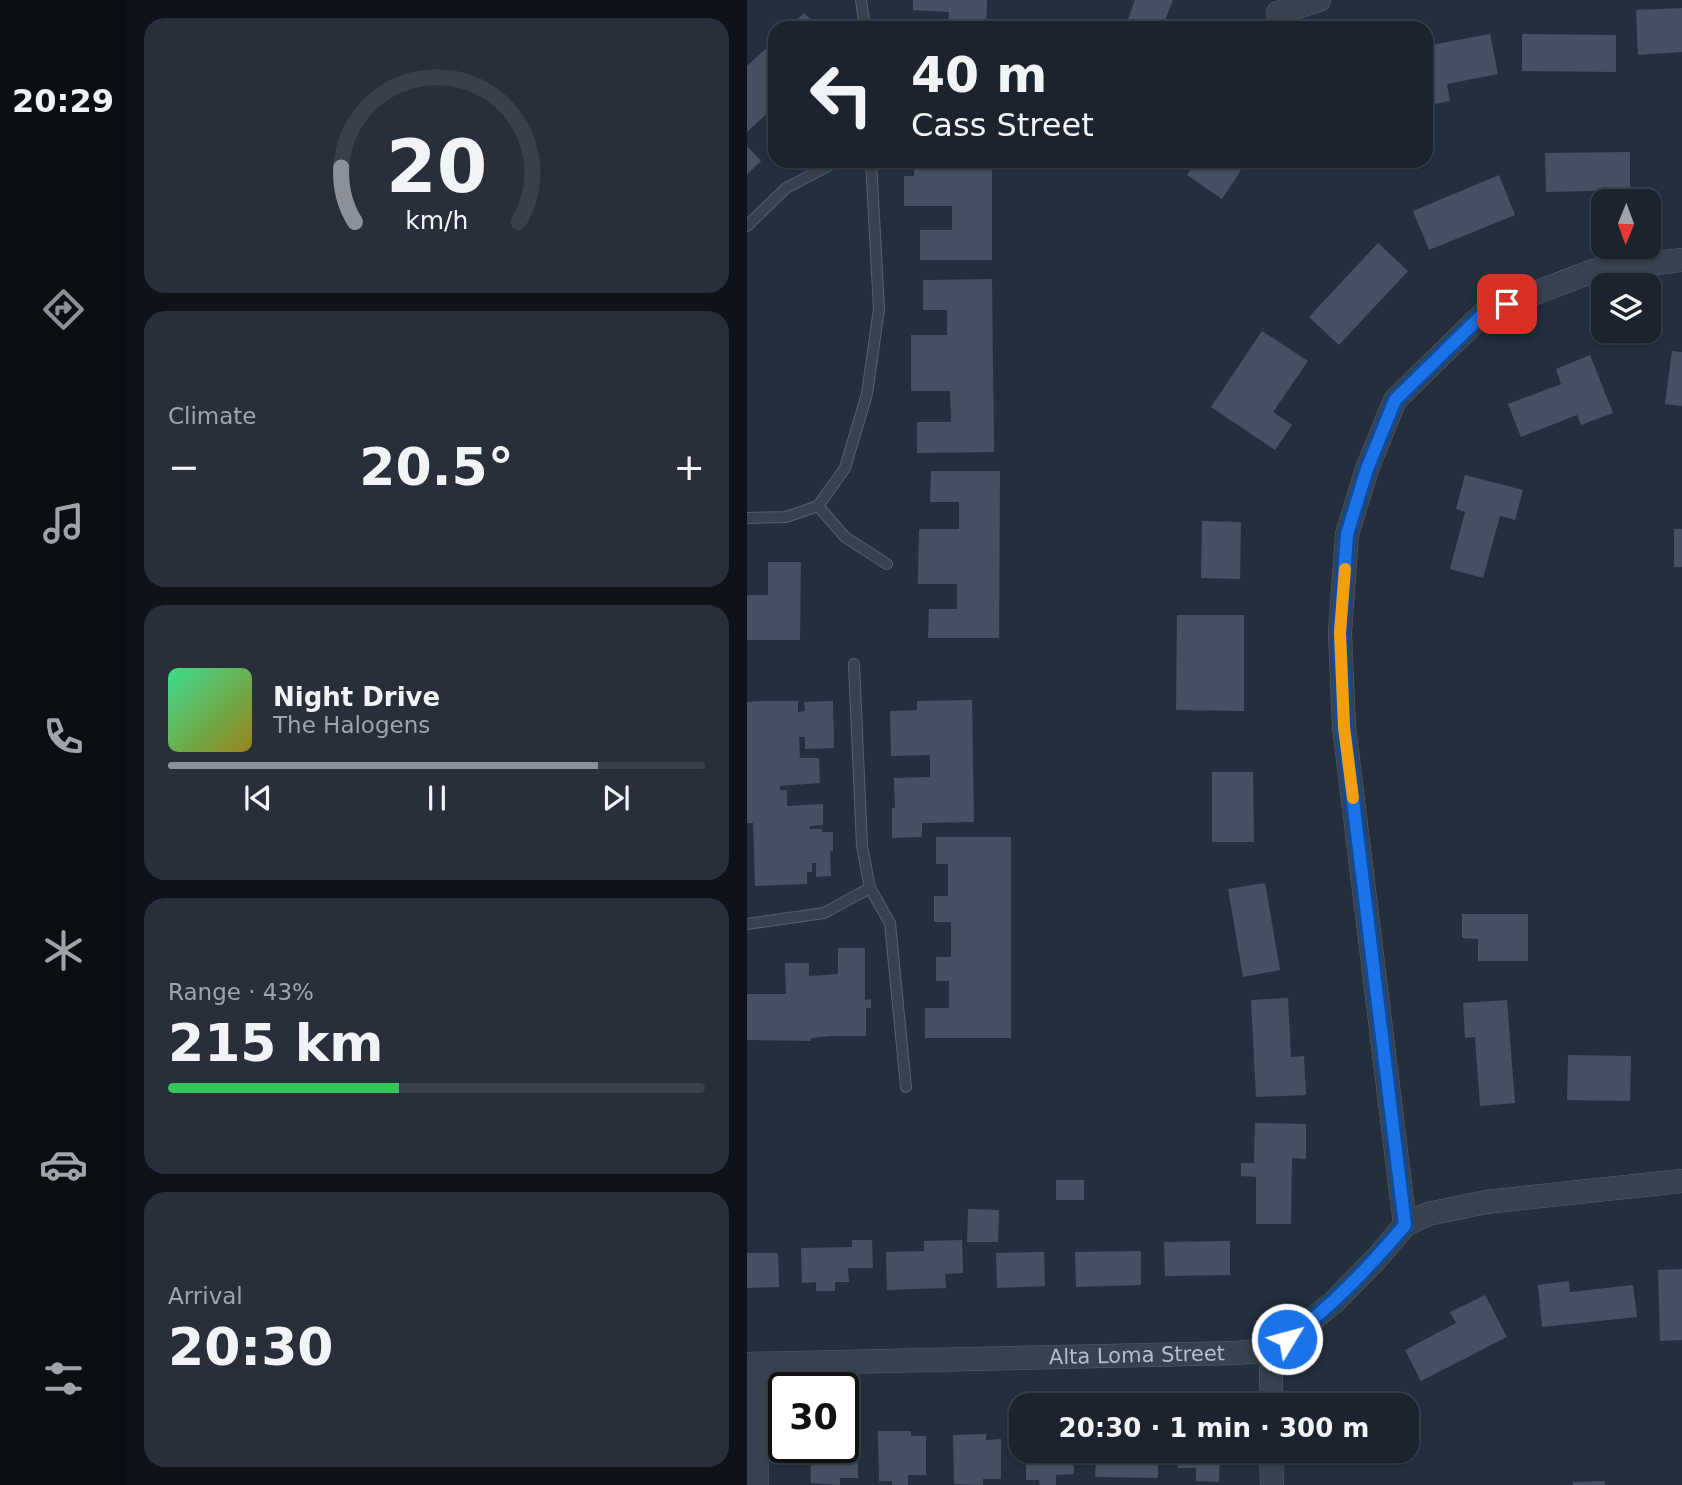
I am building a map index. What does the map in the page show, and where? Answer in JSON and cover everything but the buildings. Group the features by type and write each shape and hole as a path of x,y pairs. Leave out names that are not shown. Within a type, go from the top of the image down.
{"street":[{"path":"1278,13 1319,0"},
{"path":"1405,1225 1344,727 1340,633 1347,534 1367,469 1395,400 1485,312 1593,271 1682,260"},
{"path":"1271,1393 1271,1350 1334,1302 1405,1225 1428,1214 1485,1202 1682,1181"},
{"name":"Alta Loma Street","path":"751,1364 1271,1350"},
{"path":"751,1364 757,1485"},
{"path":"1271,1463 1272,1485"}],"lane":[{"path":"861,0 864,21"},
{"path":"747,226 786,188 825,168"},
{"path":"747,518 786,517 818,506 845,468 867,394 879,309 871,168"},
{"path":"818,506 845,537 887,564"},
{"path":"854,663 862,846 870,888 890,923 906,1087"},
{"path":"747,924 824,913 870,888"}],"slow traffic":[{"path":"1345,569 1340,633 1344,727 1353,798"}],"route":[{"path":"1287,1339 1334,1302 1405,1225 1344,727 1340,633 1347,534 1367,469 1395,400 1485,312 1507,304"}]}
